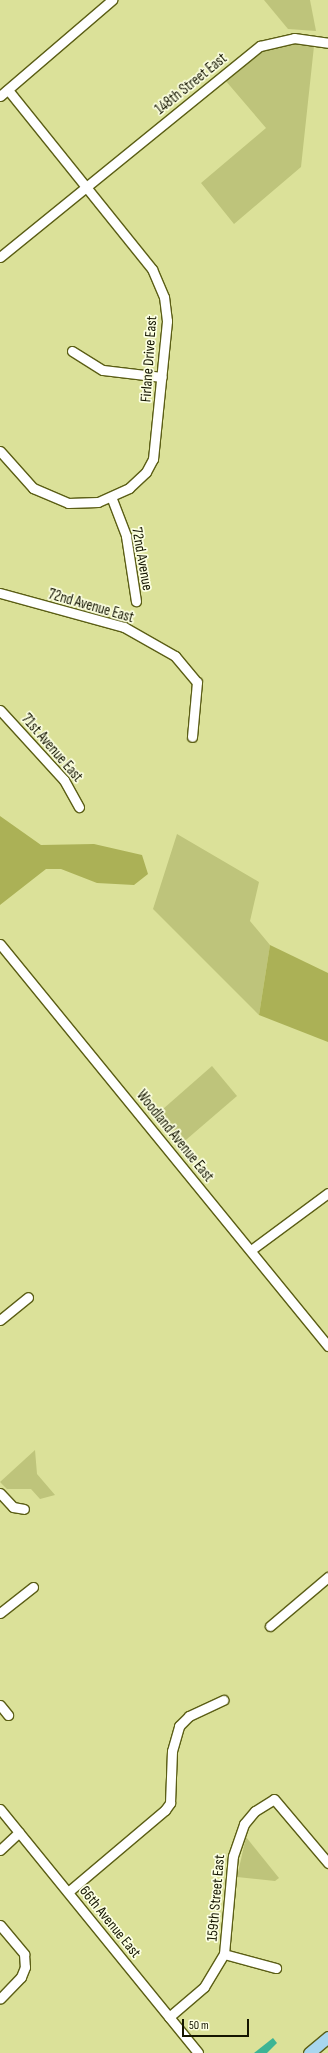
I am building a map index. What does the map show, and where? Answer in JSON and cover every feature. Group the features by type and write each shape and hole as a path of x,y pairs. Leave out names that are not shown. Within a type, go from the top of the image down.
{"main road":[{"path":"309,2053 328,2037"}],"street":[{"path":"0,96 112,0"},
{"name":"148th Street East","path":"0,257 87,190 260,46 294,38 328,44"},
{"name":"Firlane Drive East","path":"8,90 87,190 137,249 159,283 167,321 153,459 142,477 122,494 112,499"},
{"path":"72,350 103,370 162,377"},
{"path":"0,451 24,480 43,495 68,503 112,499"},
{"name":"72nd Avenue","path":"112,499 126,536 136,601"},
{"name":"72nd Avenue East","path":"0,593 124,627 175,656 197,682 192,737"},
{"name":"71st Avenue East","path":"0,710 64,780 79,807"},
{"name":"Woodland Avenue East","path":"0,944 328,1346"},
{"path":"251,1250 328,1193"},
{"path":"0,1320 28,1297"},
{"path":"0,1493 13,1507 24,1509"},
{"path":"270,1626 328,1578"},
{"path":"0,1613 33,1587"},
{"path":"68,1892 164,1810 170,1803 172,1751 179,1726 189,1716 222,1700"},
{"path":"0,1704 8,1715"},
{"name":"159th Street East","path":"169,2017 204,1987 224,1954 237,1839 255,1811 274,1800 328,1864"},
{"name":"66th Avenue East","path":"0,1809 198,2053"},
{"path":"0,1850 19,1832"},
{"path":"0,1925 24,1954 25,1971 0,1999"},
{"path":"224,1954 276,1968"}],"green space":[{"path":"264,0 310,0 316,31 288,29"},
{"path":"286,42 314,46 301,167 234,224 201,183 266,128 225,80 262,50"},
{"path":"0,816 41,845 94,844 142,855 148,874 134,885 97,883 61,869 46,869 0,905"},
{"path":"177,834 259,882 250,921 270,945 259,1015 153,909"},
{"path":"270,945 328,973 328,1042 259,1015"},
{"path":"212,1066 237,1096 180,1145 155,1116"},
{"path":"35,1450 37,1474 55,1495 40,1499 31,1489 7,1489 0,1482"},
{"path":"246,1837 279,1878 275,1881 237,1877"}],"water":[{"path":"273,2038 277,2043 267,2053 254,2053"}]}
